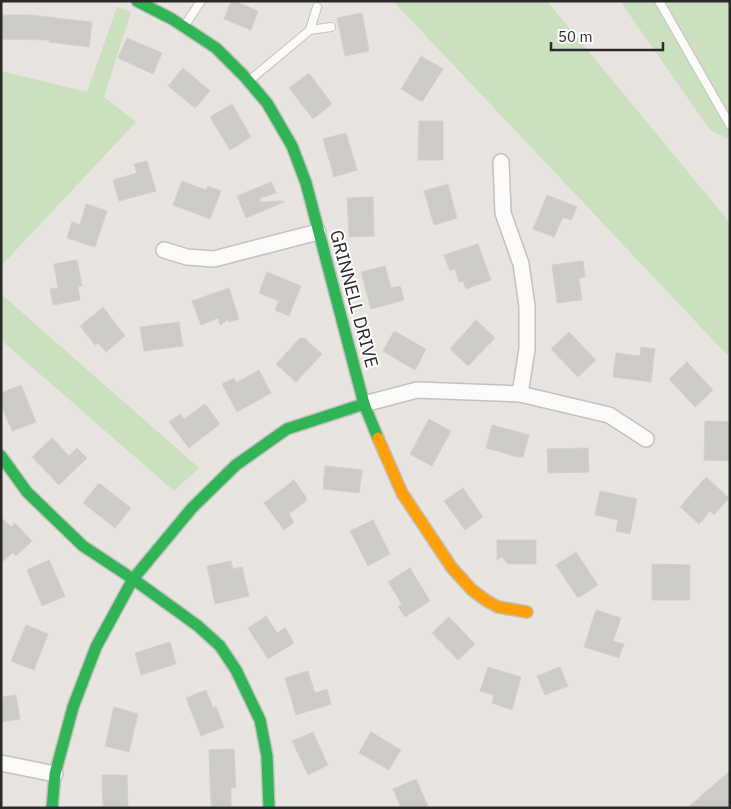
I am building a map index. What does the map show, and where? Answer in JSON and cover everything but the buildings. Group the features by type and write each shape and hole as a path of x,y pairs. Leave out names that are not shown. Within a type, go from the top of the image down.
{"street":[{"name":"GRINNELL DRIVE","path":"137,1 172,19 216,48 249,81 267,104 292,146 306,183 364,404 402,492 452,568 472,590 498,607 527,612"},
{"path":"502,162 503,212 520,264 527,306 527,349 520,394"},
{"path":"164,250 187,257 214,259 318,232"},
{"path":"52,808 55,774 74,707 96,646 133,579 192,508 236,465 287,429 364,404 416,390 520,394 609,415 646,438"},
{"path":"1,456 27,492 83,546 198,626 220,646 236,670 260,720 267,756 269,808"},
{"path":"1,763 55,774"}],"lane":[{"path":"184,27 201,1"},
{"path":"659,1 730,126"},
{"path":"310,30 317,7"},
{"path":"249,81 310,30 331,27"}],"green space":[{"path":"393,1 547,1 730,223 730,358"},
{"path":"620,1 730,1 730,140 710,130"},
{"path":"117,7 131,12 104,97 136,122 1,266 1,71 87,92"},
{"path":"1,294 199,468 174,491 1,340"}],"traffic: fast":[{"path":"137,1 172,19 216,48 267,103 292,146 306,183 364,404 378,438"},
{"path":"52,808 55,774 73,707 96,647 133,579 192,508 236,465 287,429 364,404"},
{"path":"1,456 27,492 83,546 198,626 220,646 236,670 260,720 267,756 269,808"}],"traffic: slow":[{"path":"378,438 402,493 452,568 472,590 487,601 498,607 527,612"}]}
